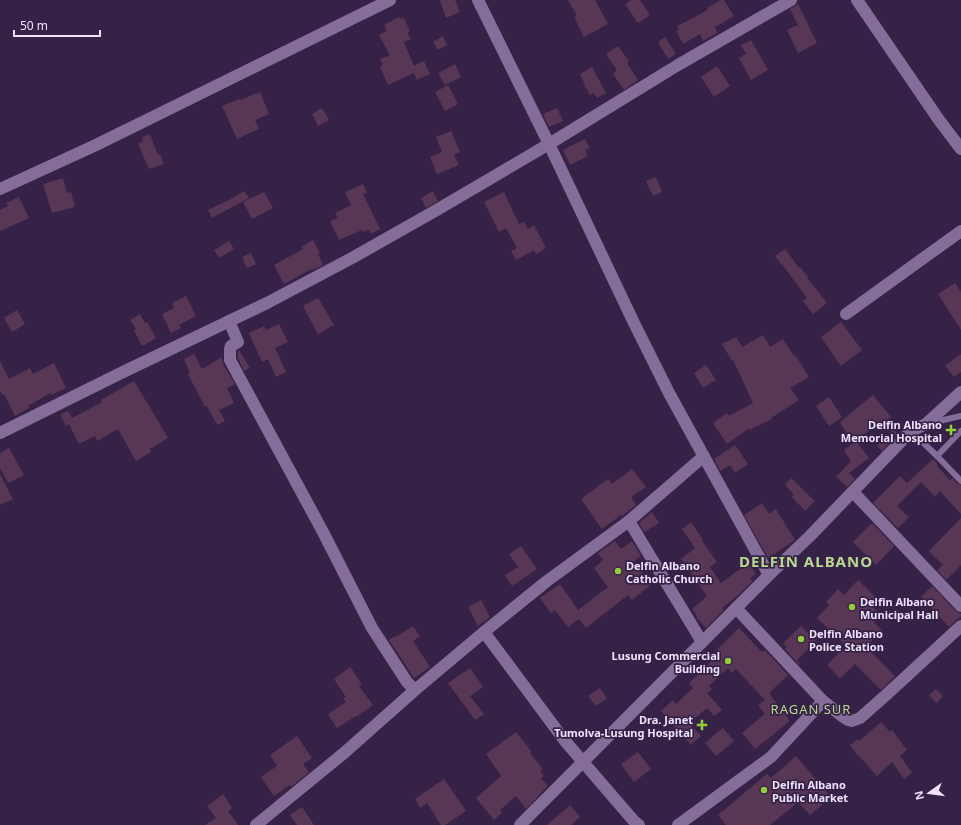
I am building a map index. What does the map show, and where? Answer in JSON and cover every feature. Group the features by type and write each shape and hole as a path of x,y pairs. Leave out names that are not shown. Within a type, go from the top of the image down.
{"street":[{"path":"0,189 103,142 390,0"},
{"path":"478,0 549,144 634,323 669,392 769,575"},
{"path":"0,434 123,372 267,303 352,258 435,211 549,144 678,65 791,0"},
{"path":"857,0 934,114 961,149"},
{"path":"846,314 961,231"},
{"path":"229,321 238,342 231,346 230,360 323,532 372,628 407,682 415,690"},
{"path":"520,825 769,575 810,536 912,432 926,424 961,392"},
{"path":"256,825 344,753 415,690 484,632 547,581 629,521 704,456"},
{"path":"853,492 961,606"},
{"path":"629,521 702,642"},
{"path":"736,608 823,701 848,720 852,721 860,718 961,626"},
{"path":"484,632 565,741 639,825"},
{"path":"678,825 770,757 823,701"}],"lane":[{"path":"926,424 961,416"},
{"path":"937,456 961,430"},
{"path":"912,432 961,481"}],"building":[{"path":"440,0 455,0 460,12 446,18"},
{"path":"568,0 595,0 608,24 584,37 574,17 577,16"},
{"path":"631,0 640,0 650,15 638,23 625,4"},
{"path":"721,0 724,0 734,16 715,27 717,33 703,41 700,34 683,44 676,31 679,29 677,26 708,10 707,8"},
{"path":"798,4 817,43 798,53 787,30 798,25 790,9"},
{"path":"399,17 400,19 404,18 410,31 407,33 411,39 404,42 414,66 424,61 430,74 417,80 414,73 388,85 380,67 383,65 380,59 390,55 379,35 387,31 384,25"},
{"path":"443,36 447,45 438,50 433,42"},
{"path":"665,37 676,54 668,59 658,42"},
{"path":"751,40 768,70 751,80 739,58 746,54 741,45"},
{"path":"618,46 629,61 627,63 638,80 624,90 613,74 617,70 606,54"},
{"path":"455,64 461,77 445,85 438,73"},
{"path":"717,66 730,86 714,97 701,77"},
{"path":"592,67 606,93 597,98 594,93 590,95 580,74"},
{"path":"448,85 458,104 445,111 435,92"},
{"path":"260,92 269,114 255,120 259,129 237,139 222,106"},
{"path":"322,108 329,120 318,126 312,114"},
{"path":"557,108 563,121 549,127 543,114"},
{"path":"451,131 460,152 454,155 459,165 437,174 430,157 442,152 436,137"},
{"path":"150,134 158,155 160,154 164,164 149,169 138,144 143,141 142,137"},
{"path":"585,139 590,148 585,150 588,156 570,165 563,150"},
{"path":"656,177 662,192 653,196 646,181"},
{"path":"63,178 67,193 71,192 75,207 52,213 43,184"},
{"path":"363,184 367,193 363,194 380,229 371,234 369,229 363,232 362,230 339,240 330,221 338,218 335,213 351,205 345,192"},
{"path":"244,191 249,198 212,218 208,210"},
{"path":"433,191 438,201 426,208 421,198"},
{"path":"264,192 273,208 252,219 243,202"},
{"path":"504,192 519,224 524,222 528,229 534,225 546,248 536,254 534,250 516,260 511,251 517,248 506,228 499,232 484,202"},
{"path":"19,197 29,218 0,231 0,210 8,206 6,203"},
{"path":"313,240 320,253 318,254 323,265 313,270 312,269 284,284 274,265 303,249 301,247"},
{"path":"229,241 234,249 219,258 214,250"},
{"path":"785,249 827,303 813,314 803,301 807,298 775,256"},
{"path":"251,253 256,264 247,268 242,257"},
{"path":"955,283 961,292 961,330 938,294"},
{"path":"186,296 196,316 179,325 181,328 171,333 162,314 174,308 172,303"},
{"path":"318,298 334,325 318,334 303,306"},
{"path":"17,310 25,324 12,332 4,318"},
{"path":"140,314 145,323 147,322 156,338 142,346 134,330 136,329 130,320"},
{"path":"841,322 862,350 841,366 821,337"},
{"path":"279,324 288,342 275,348 286,372 276,377 268,359 262,362 249,333 264,326 266,330"},
{"path":"763,335 770,347 783,339 809,377 790,388 799,400 771,418 772,419 749,430 748,429 727,444 713,423 727,413 729,416 753,403 733,360 732,361 722,344 736,337 742,347"},
{"path":"239,350 250,368 244,371 238,358"},
{"path":"194,354 202,369 222,357 223,364 235,384 227,388 234,403 219,410 225,421 217,425 207,406 205,407 188,374 190,373 184,359"},
{"path":"961,354 961,372 954,377 945,366"},
{"path":"0,361 9,379 30,368 33,374 54,363 66,388 51,395 50,393 28,406 29,408 15,416 4,394 2,395 0,390"},
{"path":"706,365 716,380 703,388 694,373"},
{"path":"134,381 168,438 150,449 151,452 136,461 118,429 97,441 95,436 79,444 69,424 66,426 60,415 68,411 72,418 102,402 101,400"},
{"path":"873,395 891,417 852,442 840,422"},
{"path":"829,397 842,417 829,426 816,406"},
{"path":"893,429 898,434 882,451 877,446"},
{"path":"856,441 869,458 849,473 855,479 847,487 836,477 851,461 844,450"},
{"path":"735,445 748,464 735,473 730,465 720,471 714,459"},
{"path":"9,448 24,475 8,483 0,468 0,453"},
{"path":"933,459 938,465 937,466 950,480 952,478 961,485 961,514 940,491 935,497 921,482 897,506 909,517 898,528 873,503 900,476 907,483"},
{"path":"632,469 646,487 631,497 636,505 602,529 581,499 608,479 612,484"},
{"path":"0,474 13,499 0,505"},
{"path":"791,478 815,501 805,511 792,497 794,495 785,485"},
{"path":"762,503 769,514 776,509 795,540 768,558 744,515"},
{"path":"652,512 659,523 644,532 639,523"},
{"path":"961,518 961,565 946,580 937,570 943,565 929,551"},
{"path":"691,522 717,562 710,567 721,583 748,563 756,574 750,578 753,581 722,608 724,610 706,628 696,617 697,616 692,609 707,596 681,559 695,548 682,529"},
{"path":"872,523 894,546 876,565 853,542"},
{"path":"615,541 621,549 632,541 641,556 633,562 651,585 632,600 628,595 586,628 579,619 568,627 555,610 551,613 540,598 560,584 578,610 608,587 594,568 603,560 598,553"},
{"path":"521,546 537,569 512,586 505,575 518,567 509,554"},
{"path":"858,580 876,598 870,604 881,615 874,623 882,630 866,647 895,676 881,690 855,664 840,678 827,665 846,646 817,618 829,605 826,602 838,589 844,595"},
{"path":"932,586 956,611 961,614 961,616 949,627 921,597"},
{"path":"481,600 490,617 478,626 468,607"},
{"path":"413,626 420,636 413,641 430,667 414,678 389,640"},
{"path":"801,626 816,641 797,660 800,664 799,665 785,649 787,647 783,643"},
{"path":"739,628 762,652 765,650 788,675 769,693 790,721 755,749 742,733 765,714 758,705 765,700 736,669 732,673 728,668 709,686 712,689 707,693 722,710 714,716 707,708 689,723 701,736 691,745 661,711 673,700 676,704 693,688 689,683 718,655 715,652"},
{"path":"350,667 362,684 359,686 373,705 337,728 328,714 346,702 343,699 346,697 334,679"},
{"path":"470,668 483,687 470,696 484,714 475,720 448,683"},
{"path":"600,688 607,698 596,706 588,696"},
{"path":"936,689 943,696 937,703 929,695"},
{"path":"881,722 890,732 892,730 907,750 900,756 912,773 904,779 892,762 877,776 850,745 858,739 859,741"},
{"path":"723,728 734,741 716,756 705,743"},
{"path":"516,732 543,769 540,771 544,776 541,778 548,786 526,809 516,796 500,810 502,813 494,820 476,798 501,776 486,754"},
{"path":"297,736 312,758 303,764 309,772 291,787 290,785 274,796 261,777 277,766 270,755"},
{"path":"638,752 651,769 634,782 621,764"},
{"path":"796,756 831,797 810,815 798,802 770,825 726,825 718,815 767,774 771,778"},
{"path":"444,779 466,811 445,825 441,825 427,803 420,808 415,799"},
{"path":"223,794 232,808 228,811 238,825 205,825 216,818 207,806"},
{"path":"570,805 580,817 571,825 547,825"},
{"path":"302,807 314,825 297,825 290,815"}],"place":[{"name":"Delfin Albano Memorial Hospital","path":"951,430"},
{"name":"Delfin Albano Catholic Church","path":"618,571"},
{"name":"Delfin Albano Municipal Hall","path":"852,607"},
{"name":"Delfin Albano Police Station","path":"801,639"},
{"name":"Lusung Commercial Building","path":"728,661"},
{"name":"Dra. Janet Tumolva-Lusung Hospital","path":"702,725"},
{"name":"Delfin Albano Public Market","path":"764,790"}],"district":[{"name":"DELFIN ALBANO","path":"806,561"},
{"name":"RAGAN SUR","path":"811,709"}]}
